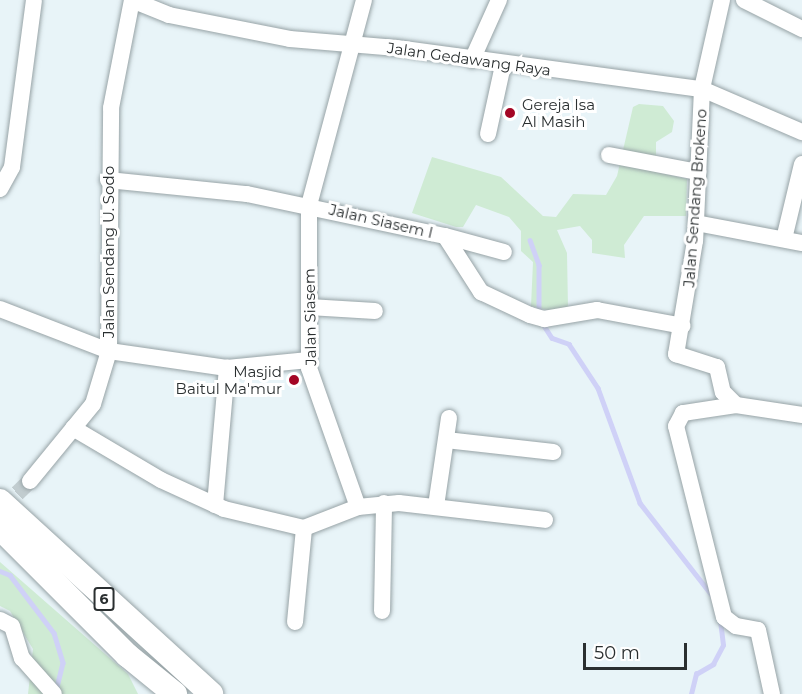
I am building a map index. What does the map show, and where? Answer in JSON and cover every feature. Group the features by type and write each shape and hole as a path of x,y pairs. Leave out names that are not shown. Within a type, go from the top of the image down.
{"highway":[{"name":"6","path":"0,501 211,694"},
{"name":"6","path":"0,528 127,655 175,694"}],"street":[{"path":"0,189 14,157 34,0"},
{"name":"Jalan Gedawang Raya","path":"132,0 170,15 290,39 702,89 802,132"},
{"name":"Jalan Sendang U. Sodo","path":"30,481 93,404 110,351 108,180 111,108 132,0"},
{"name":"Jalan Siasem","path":"358,507 309,360 309,205 364,0"},
{"path":"472,60 499,0"},
{"name":"Jalan Sendang Brokeno","path":"722,0 702,89 696,223 683,326 676,354 717,367 723,392 736,405"},
{"path":"744,0 802,29"},
{"path":"488,134 503,65"},
{"path":"609,155 698,172"},
{"path":"784,238 802,164"},
{"name":"Jalan Siasem I","path":"108,180 309,205 445,236 481,292 537,317 597,310 683,326"},
{"path":"696,223 802,243"},
{"path":"445,236 504,252"},
{"path":"309,307 375,311"},
{"path":"0,309 110,351 227,368 309,360"},
{"path":"214,505 227,368"},
{"path":"772,694 758,630 736,626 724,617 676,426 683,413 736,405 802,415"},
{"path":"436,506 449,418"},
{"path":"73,428 214,505 304,528 358,507 384,503 436,506 545,520"},
{"path":"446,440 553,452"},
{"path":"382,611 384,503"},
{"path":"295,622 304,528"},
{"path":"0,620 19,637 21,658 48,691"}],"green space":[{"path":"639,104 663,106 674,121 672,132 656,142 656,172 687,179 686,216 644,216 624,245 625,258 592,253 592,240 580,226 557,230 567,253 568,308 555,312 531,306 533,262 521,251 521,231 509,217 476,205 463,227 456,227 412,213 432,157 501,177 543,216 556,217 573,194 606,195 617,176 633,107"},
{"path":"0,562 128,674 138,694 28,694 33,649 10,611 0,606"}],"waterway":[{"path":"530,240 539,265 539,313"},
{"path":"541,321 552,338 569,344 598,388 640,503 712,595"},
{"path":"0,571 10,575 54,633 63,663 56,691"},
{"path":"691,694 696,674 713,664 723,645 720,620"}],"tunnel":[{"path":"0,510 30,481"}],"place":[{"name":"Gereja Isa Al Masih","path":"510,113"},
{"name":"Masjid Baitul Ma'mur","path":"294,380"}]}
